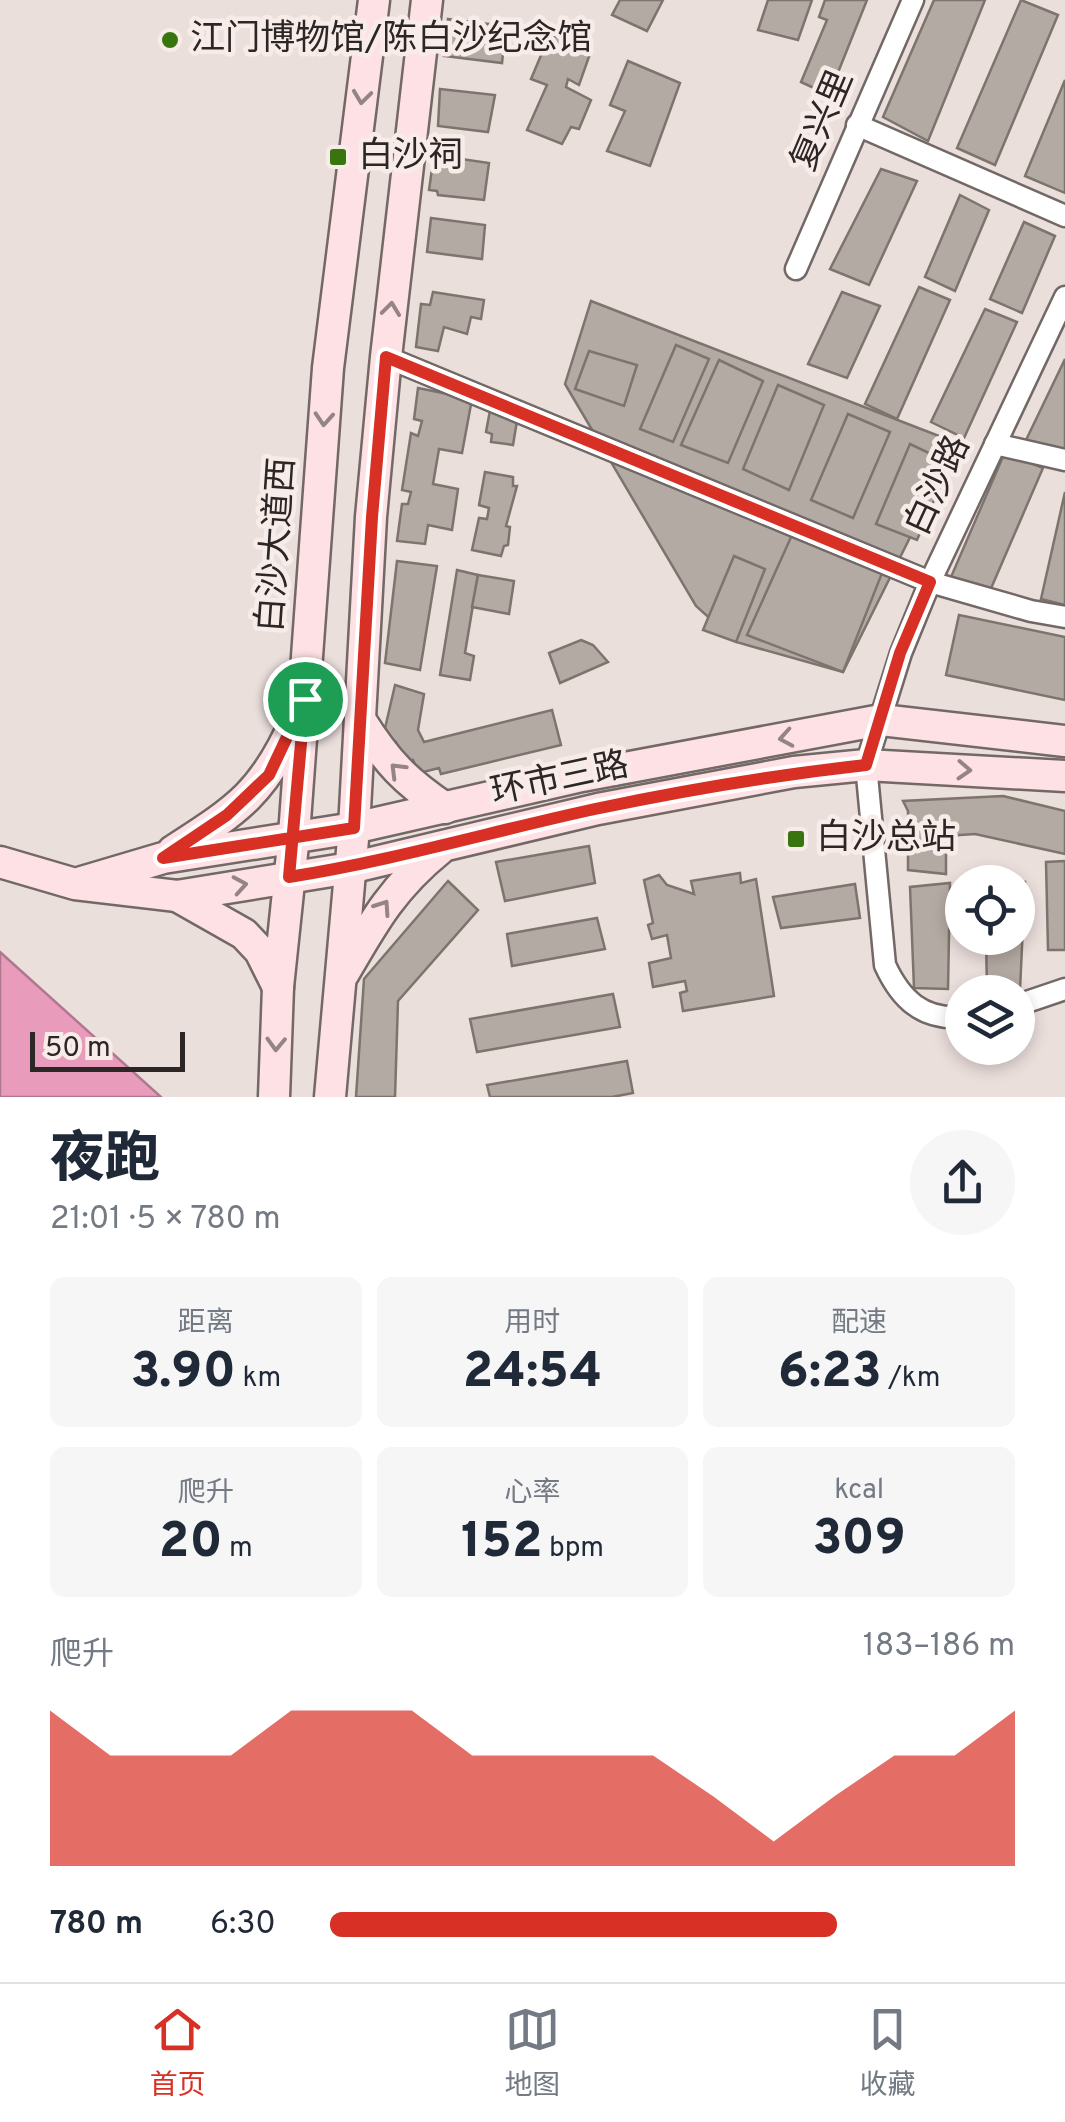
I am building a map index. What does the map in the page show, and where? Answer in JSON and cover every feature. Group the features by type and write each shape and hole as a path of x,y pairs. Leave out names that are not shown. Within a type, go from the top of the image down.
{"main road":[{"name":"白沙大道西","path":"274,1097 278,986 294,836 328,368 374,0"},
{"path":"330,1097 354,828 372,517 386,357 426,0"},
{"path":"74,884 163,858 227,815 269,775 305,699"},
{"name":"环市三路","path":"163,858 354,828 582,776 882,720 1065,740"},
{"path":"362,721 400,776 445,808"},
{"name":"环市三路","path":"0,862 74,884 177,896 350,868 657,798 794,772 866,765 1065,776"},
{"path":"338,984 385,903 409,874 446,844"},
{"path":"177,896 244,934 260,951 278,986"}],"street":[{"name":"复兴里","path":"796,268 913,0"},
{"path":"857,126 1065,216"},
{"name":"白沙路","path":"866,765 900,653 930,582 1065,297"},
{"path":"386,357 930,582 1065,617"},
{"path":"994,444 1065,460"},
{"path":"866,765 885,965 896,990 914,1006 933,1016 945,1016"},
{"path":"1035,999 1065,988"}],"shaded area":[{"path":"0,952 161,1097 0,1097"}],"building":[{"path":"620,0 663,0 647,31 612,15"},
{"path":"768,0 812,0 798,40 758,30"},
{"path":"825,0 867,0 829,95 801,82 827,20 819,17"},
{"path":"934,0 985,0 928,141 883,117"},
{"path":"1021,0 1058,15 995,165 957,148"},
{"path":"448,19 506,26 502,63 444,56"},
{"path":"550,34 591,51 579,85 568,79 566,87 591,100 579,129 571,127 562,144 527,130 547,85 531,79"},
{"path":"628,61 680,83 650,166 607,151 625,111 610,105"},
{"path":"1065,80 1065,193 1025,176"},
{"path":"440,89 495,95 488,132 438,126"},
{"path":"434,155 489,163 484,200 438,195 437,191 429,190"},
{"path":"881,169 917,181 869,285 830,269"},
{"path":"960,195 989,210 955,291 925,277"},
{"path":"431,218 485,225 482,259 427,252"},
{"path":"1024,222 1055,236 1022,313 990,299"},
{"path":"919,287 950,300 897,419 865,404"},
{"path":"433,292 484,300 481,319 471,317 467,334 444,327 438,351 416,347 421,304 430,305"},
{"path":"842,292 880,306 847,378 808,364"},
{"path":"591,301 957,443 843,672 736,642 696,606 565,384"},
{"path":"985,309 1017,322 964,438 931,422"},
{"path":"676,345 709,359 673,442 640,429"},
{"path":"589,351 637,365 624,406 575,389"},
{"path":"1065,359 1065,455 1064,456 1026,440"},
{"path":"719,360 763,381 728,463 681,445"},
{"path":"778,385 824,405 789,490 743,469"},
{"path":"418,388 472,399 462,453 439,449 433,484 458,489 452,530 428,525 425,544 397,541 402,504 408,504 411,492 402,490 411,433 418,436 422,421 414,419"},
{"path":"491,405 519,409 513,445 491,442 492,434 486,432"},
{"path":"848,414 890,432 853,518 811,500"},
{"path":"910,444 950,463 917,540 876,524"},
{"path":"1005,452 1043,468 989,593 951,577"},
{"path":"485,472 513,477 513,486 517,486 506,526 510,527 508,545 501,556 472,550 479,518 487,519 489,508 479,505"},
{"path":"1065,492 1065,605 1041,599"},
{"path":"796,526 886,563 843,672 747,635"},
{"path":"734,556 765,569 736,642 703,630"},
{"path":"397,561 437,566 420,670 385,663"},
{"path":"457,570 478,575 465,653 474,656 470,680 440,675"},
{"path":"478,575 514,581 509,614 472,607"},
{"path":"959,615 1065,637 1065,700 946,675"},
{"path":"581,640 593,645 608,662 560,683 549,653"},
{"path":"395,685 424,694 418,730 424,742 552,710 561,745 441,774 439,768 419,773 413,760 403,762 396,742 383,737"},
{"path":"1003,796 1065,811 1065,854 975,834 946,836 945,874 908,870 908,811 903,801"},
{"path":"589,846 595,883 505,901 496,862"},
{"path":"1065,861 1065,950 1048,950 1046,862"},
{"path":"740,873 741,883 756,879 774,996 683,1011 680,993 687,991 685,981 653,987 649,963 671,958 667,935 652,939 648,925 653,923 644,880 659,875 667,885 694,894 691,881"},
{"path":"448,881 478,910 398,1001 395,1097 356,1097 364,979"},
{"path":"855,884 860,918 781,928 773,897"},
{"path":"945,884 945,955 949,955 945,989 914,988 910,887"},
{"path":"597,918 605,949 512,966 507,934"},
{"path":"986,955 1022,955 1021,975 987,975"},
{"path":"613,994 620,1027 477,1052 470,1019"},
{"path":"627,1061 633,1093 612,1097 490,1097 487,1085"}],"place":[{"name":"江门博物馆/陈白沙纪念馆","path":"170,40"},
{"name":"白沙祠","path":"338,157"},
{"name":"白沙总站","path":"796,839"}],"route":[{"path":"305,699 269,775 227,815 163,858 294,836 354,828 372,517 386,357 930,582 900,653 866,765 794,772 598,809 350,868 289,877 294,836 305,699"}]}
